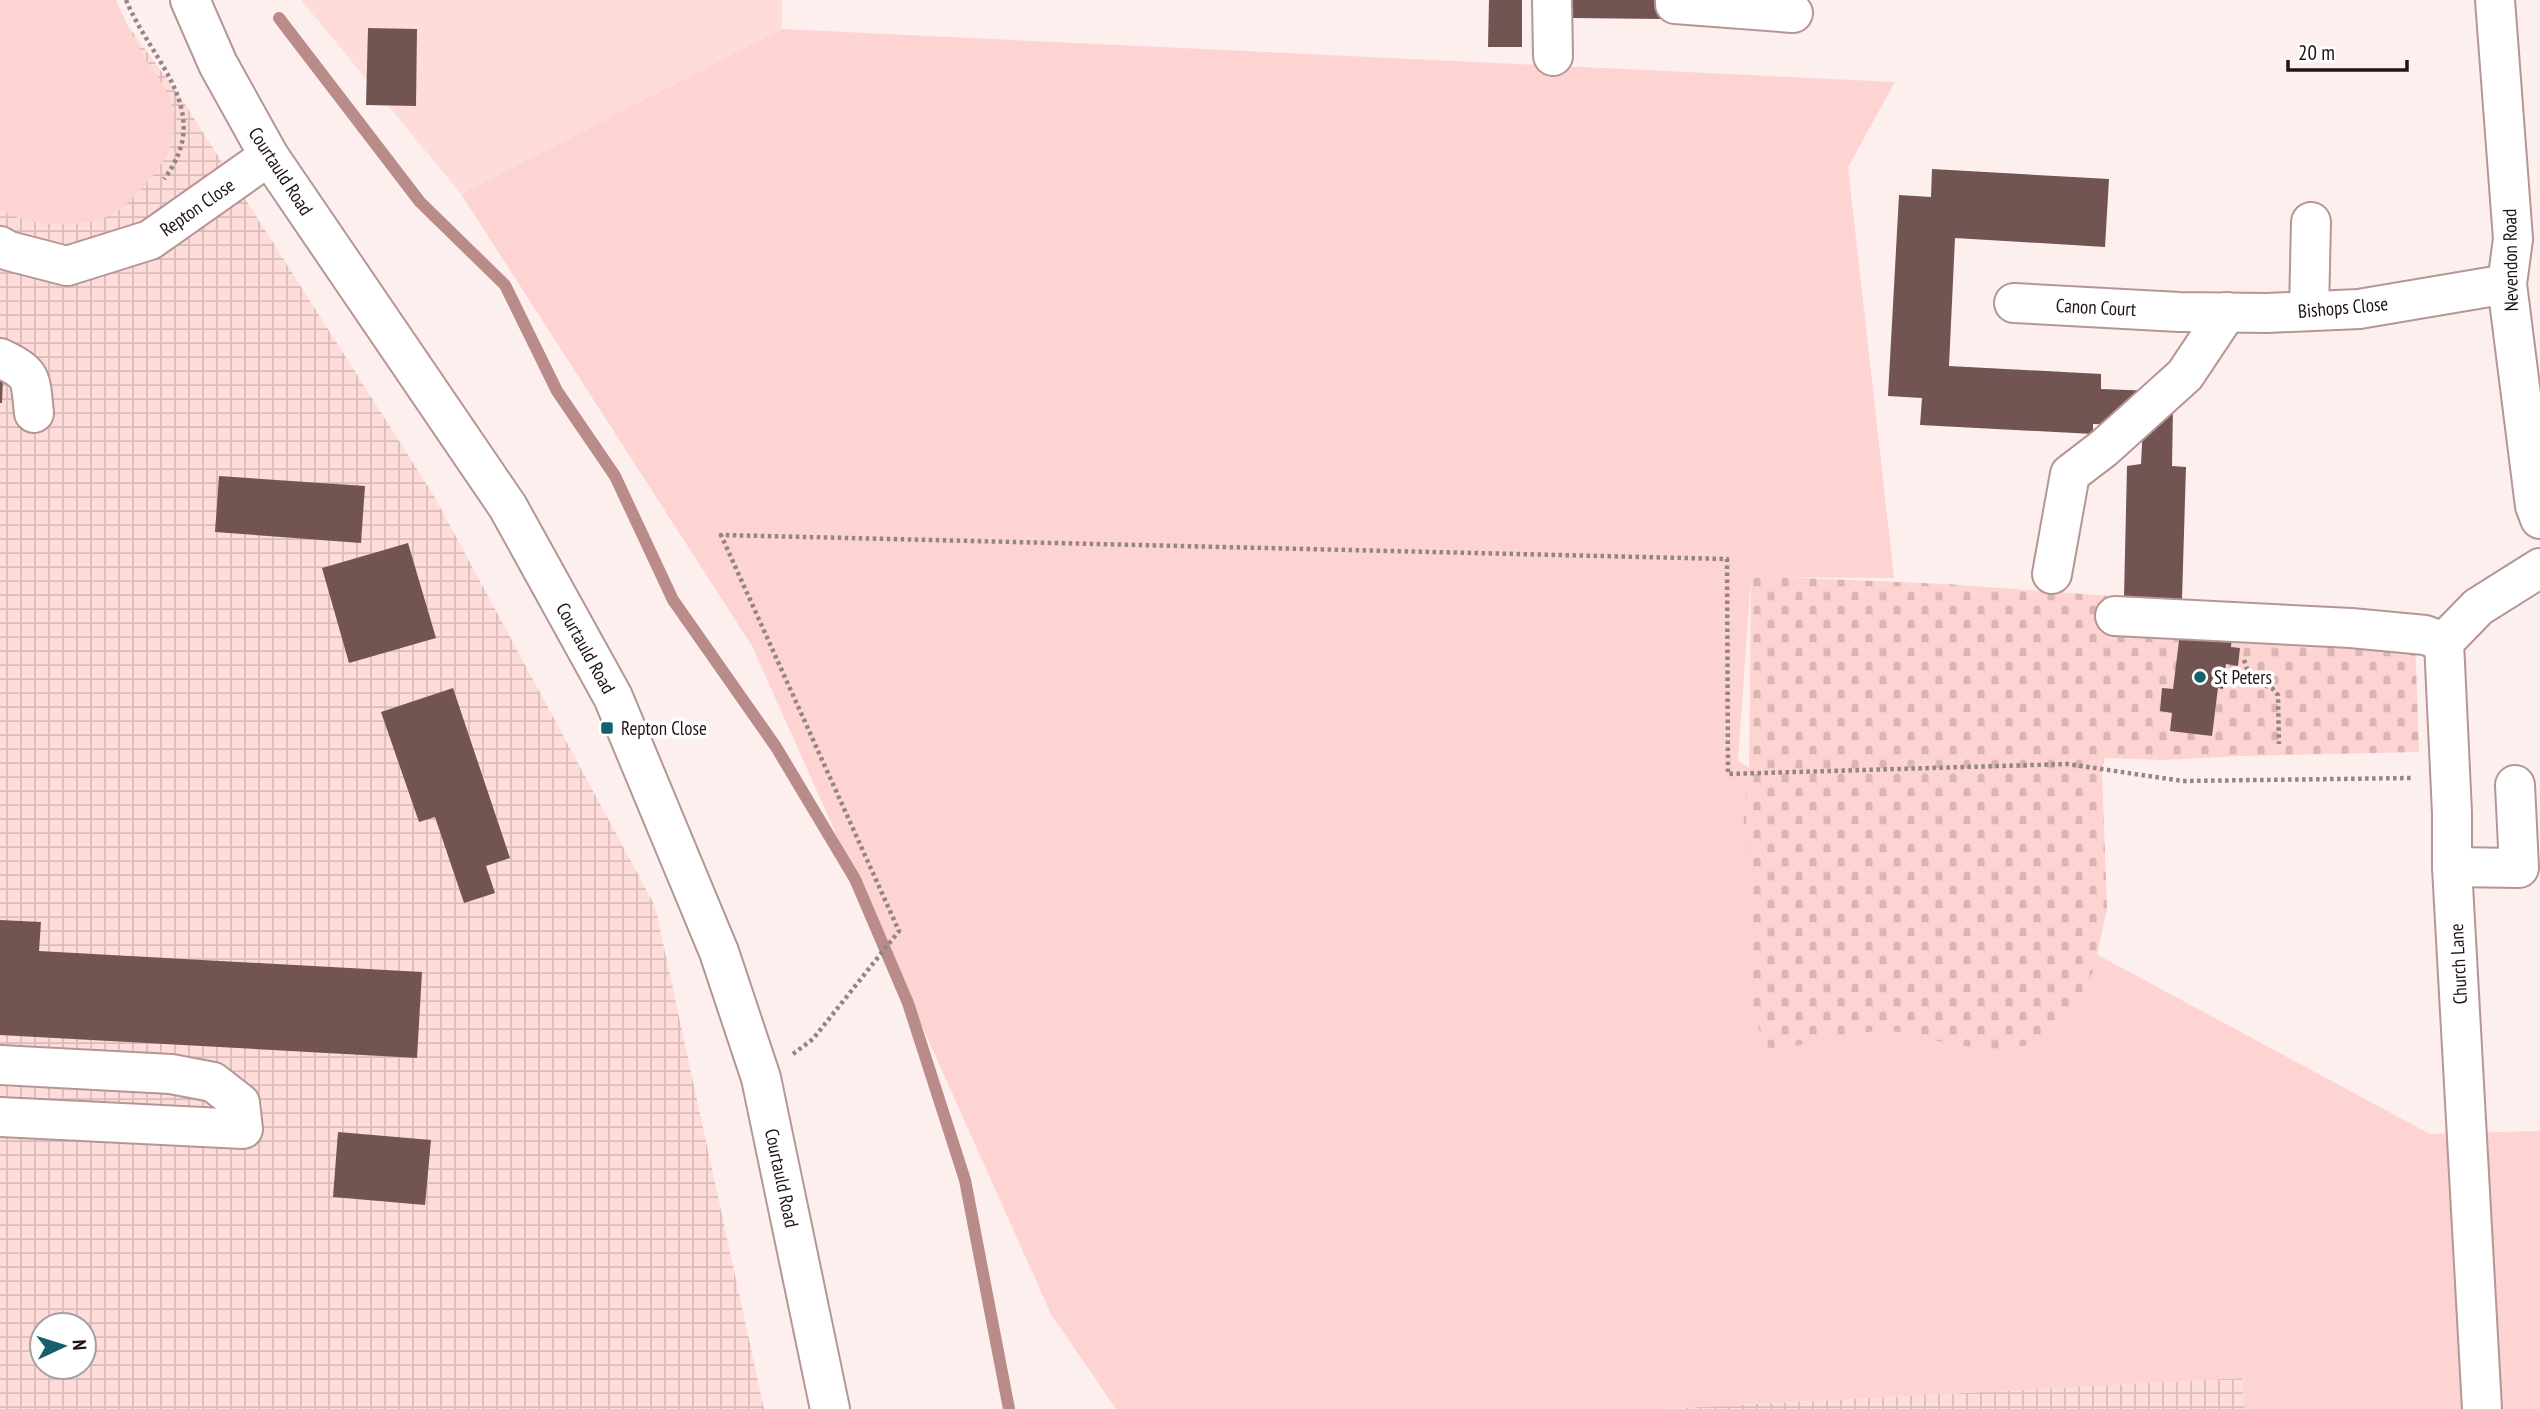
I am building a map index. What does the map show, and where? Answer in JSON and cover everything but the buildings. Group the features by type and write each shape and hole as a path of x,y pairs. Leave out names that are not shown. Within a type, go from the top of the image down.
{"street":[{"name":"Courtauld Road","path":"190,0 218,64 269,156 508,507 613,697 719,952 761,1078 830,1409"},
{"path":"1552,0 1553,56"},
{"path":"1675,0 1675,4 1793,13"},
{"name":"Nevendon Road","path":"2495,0 2513,239 2507,284 2535,506 2540,519"},
{"name":"Repton Close","path":"1,250 66,266 150,240 269,156"},
{"path":"2309,311 2311,222"},
{"name":"Bishops Close","path":"2179,312 2359,310 2507,284"},
{"name":"Canon Court","path":"2014,303 2179,312"},
{"path":"2052,573 2070,474 2104,448 2185,375 2227,312"},
{"path":"0,358 22,369 30,379 34,413"},
{"path":"2115,616 2425,635 2444,642 2478,607 2540,568"},
{"name":"Church Lane","path":"2444,642 2452,867 2482,1409"},
{"path":"2452,867 2519,868 2515,785"},
{"path":"0,1065 171,1074 214,1082 240,1103 243,1129 0,1118"}],"path":[{"path":"125,0 151,50 172,78 184,118 180,154 159,184"},
{"path":"761,1078 813,1039 899,931 721,535 1727,559 1728,774 2067,764 2183,781 2450,778"},
{"path":"2250,623 2243,659 2249,675 2272,688 2278,695 2279,744"}],"shaded area":[{"path":"0,0 109,0 183,101 434,496 655,906 764,1409 0,1409"},
{"path":"301,0 782,0 782,29 461,194"},
{"path":"2242,1378 2245,1409 1663,1409"}],"green space":[{"path":"0,0 116,0 138,47 167,92 174,119 171,143 165,158 132,199 118,211 92,221 59,224 26,220 0,209"},
{"path":"782,29 1895,82 1848,167 1894,578 1751,577 1738,761 2430,1134 2540,1131 2540,1409 2245,1409 2242,1378 1663,1409 1116,1409 1051,1314 752,646 461,194"},
{"path":"1751,576 1946,584 2124,597 2415,638 2419,752 2164,760 2105,758 2102,769 2107,909 2093,971 2074,1014 2038,1043 2002,1050 1956,1045 1884,1029 1779,1049 1765,1047 1750,1002 1751,909 1743,809 1749,779"}],"waterway":[{"path":"279,18 420,202 505,285 557,391 615,476 673,600 776,747 855,879 908,1003 965,1180 1009,1409"}],"place":[{"name":"St Peters","path":"2200,677"},
{"name":"Repton Close","path":"607,728"}]}
